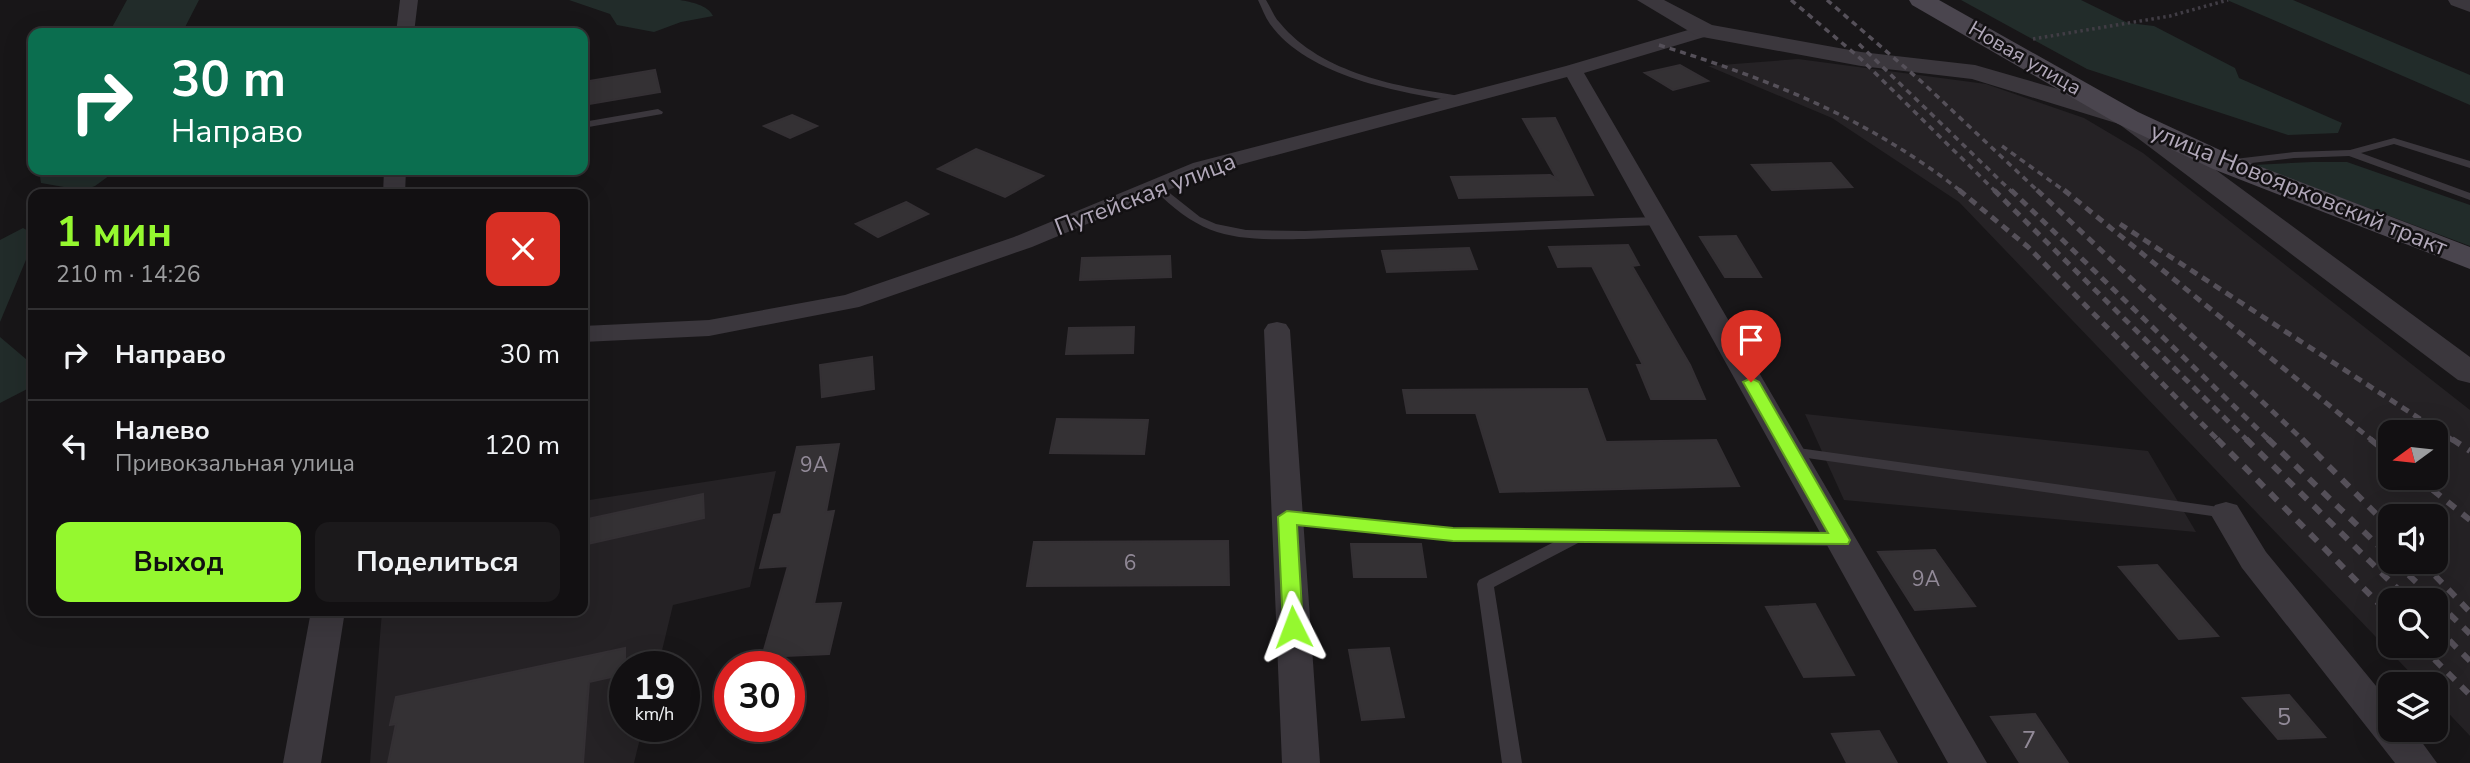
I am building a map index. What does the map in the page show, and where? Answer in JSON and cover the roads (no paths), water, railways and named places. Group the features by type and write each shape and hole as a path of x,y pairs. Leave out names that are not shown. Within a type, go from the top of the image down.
{"main road":[{"name":"Новая улица","path":"1922,0 2128,118"},
{"name":"улица Новоярковский тракт","path":"2128,118 2224,163 2470,259"}],"street":[{"path":"406,28 409,0"},
{"path":"1648,0 1705,31 1861,59 1975,72 2128,118 2470,373"},
{"path":"2459,0 2470,5"},
{"name":"Путейская улица","path":"588,334 709,328 850,302 1023,242 1201,168 1573,70 1705,31"},
{"path":"1573,70 1968,763"},
{"path":"1277,330 1301,763"},
{"path":"2226,513 2254,560 2378,713"},
{"path":"302,763 327,616"},
{"path":"2401,742 2418,763"}],"lane":[{"path":"1262,0 1275,23 1293,41 1335,65 1375,82 1461,99"},
{"path":"588,124 658,112"},
{"path":"2224,163 2294,155 2350,153 2394,141 2470,165"},
{"path":"2350,153 2470,197"},
{"path":"1157,186 1186,216 1213,228 1248,232 1312,234 1543,222 1659,221"},
{"path":"1791,452 2226,513"},
{"path":"1287,517 1453,535 1841,540"},
{"path":"1512,763 1485,584 1578,536"}],"railway":[{"path":"1791,0 1861,59 1996,192"},
{"path":"1827,0 1923,83 2039,192"},
{"path":"1859,44 2012,192"},
{"path":"1659,45 1740,72 1817,104 1891,143 1962,192"},
{"path":"2002,146 2066,192"},
{"path":"1959,190 2028,247 2219,441"},
{"path":"1994,190 2248,441"},
{"path":"2011,190 2270,441"},
{"path":"2037,190 2304,441"},
{"path":"2064,190 2373,441"},
{"path":"2120,224 2454,441"},
{"path":"2217,439 2378,603"},
{"path":"2246,439 2397,588"},
{"path":"2268,439 2378,545"},
{"path":"2370,439 2378,445"},
{"path":"2452,439 2470,451"},
{"path":"2304,441 2378,516"},
{"path":"2433,490 2470,520"},
{"path":"2408,574 2422,588"},
{"path":"2434,574 2470,612"},
{"path":"2448,613 2470,634"},
{"path":"2448,639 2470,661"},
{"path":"2433,658 2470,695"}]}
